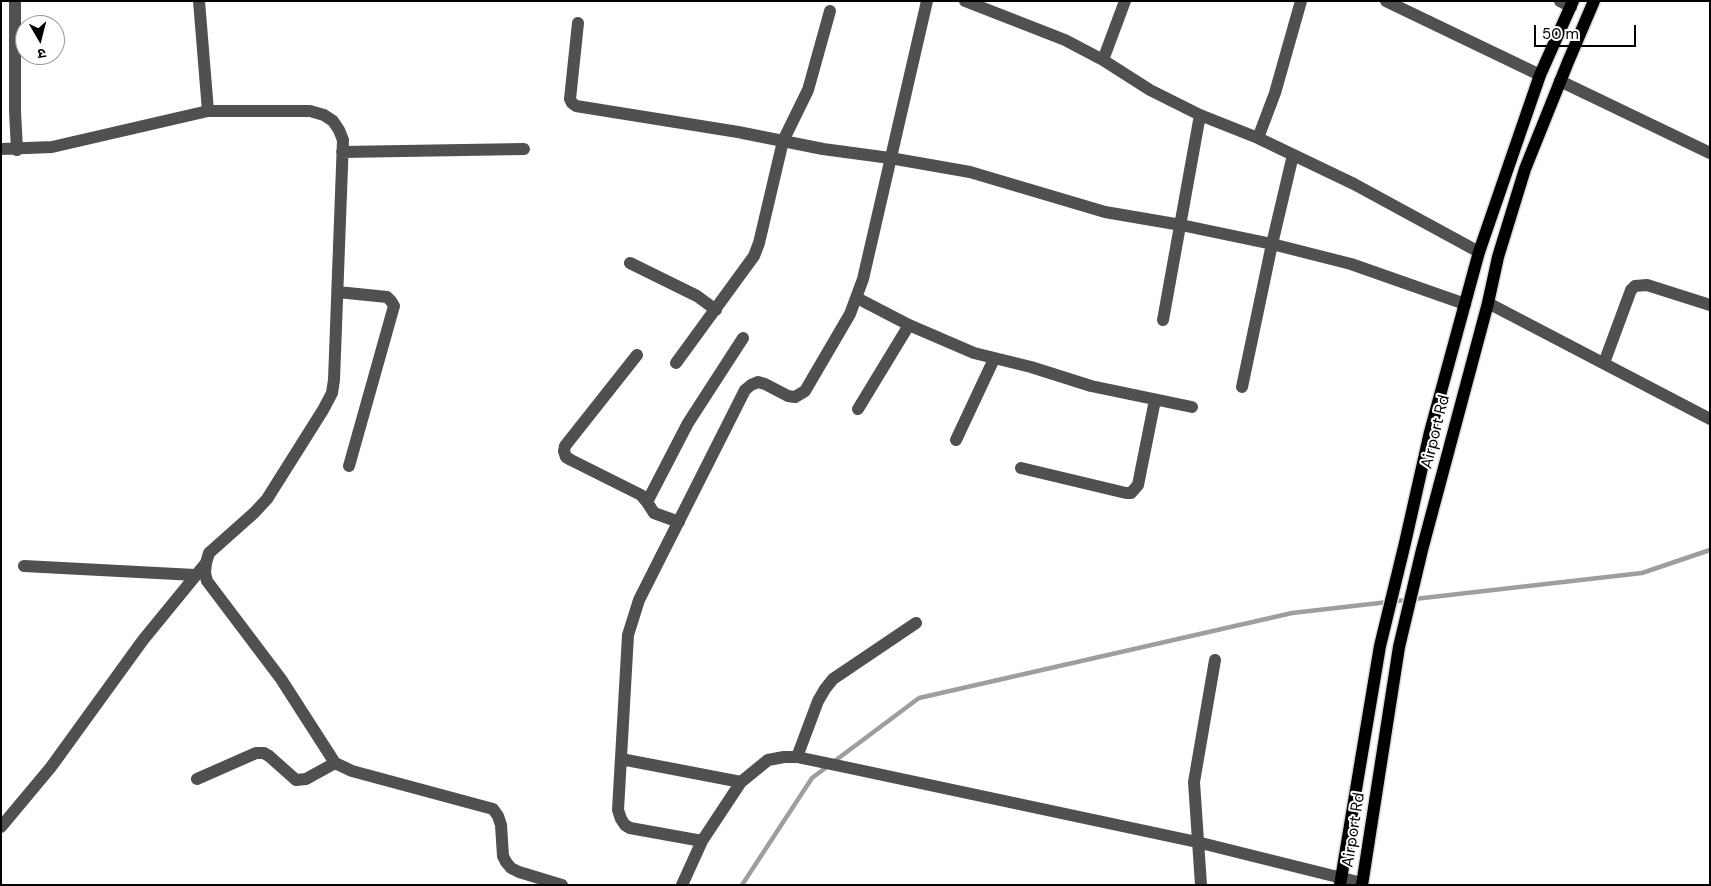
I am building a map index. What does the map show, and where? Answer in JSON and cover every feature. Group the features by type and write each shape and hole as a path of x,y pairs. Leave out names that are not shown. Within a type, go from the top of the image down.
{"main road":[{"name":"Airport Rd","path":"1362,884 1399,647 1422,550 1488,302 1498,257 1525,169 1594,1"},
{"path":"1341,881 1380,646 1406,543 1430,432 1478,252 1540,75 1568,3"}],"street":[{"path":"15,1 17,150"},
{"path":"199,1 208,111"},
{"path":"702,841 630,828 621,819 618,810 628,635 640,600 745,390 750,385 758,382 788,396 795,396 805,391 850,314 863,280 927,1"},
{"path":"965,1 1051,34 1102,60 1150,90 1200,115 1258,138 1354,184 1478,252"},
{"path":"1102,60 1125,1"},
{"path":"1258,138 1275,93 1302,1"},
{"path":"1386,1 1540,75"},
{"path":"676,363 754,256 783,140 808,90 830,11"},
{"path":"578,23 570,99 576,106 738,132 823,149 970,172 1105,212 1181,225 1272,244 1374,271 1465,304"},
{"path":"1560,81 1710,153"},
{"path":"1,149 17,150 52,147 208,111 310,111 324,115 333,121 343,140 338,292 332,393 267,499 209,553 206,563 206,581 281,678 335,763 352,771 493,810 498,816 501,825 503,856 511,868 562,885"},
{"path":"1164,320 1200,115"},
{"path":"342,152 524,149"},
{"path":"1242,387 1293,155"},
{"path":"630,263 697,296 716,310"},
{"path":"1604,363 1631,290 1635,286 1648,285 1710,306"},
{"path":"338,292 387,297 394,306 349,466"},
{"path":"857,298 963,350 1091,386 1192,407"},
{"path":"1488,302 1710,419"},
{"path":"858,409 909,325"},
{"path":"647,502 688,423 743,338"},
{"path":"637,355 565,446 564,451 566,457 570,460 641,495 654,513 679,522"},
{"path":"956,440 994,359"},
{"path":"1021,468 1131,493 1138,485 1155,400"},
{"path":"1,827 6,813 51,767 143,640 206,563"},
{"path":"24,566 195,575"},
{"path":"797,757 818,701 833,679 916,623"},
{"path":"1201,885 1194,782 1215,660"},
{"path":"198,779 256,753 269,756 296,780 306,779 335,763"},
{"path":"682,885 702,841 741,782 768,760 784,757 797,757 818,761 1197,842 1341,881 1362,884"},
{"path":"621,759 741,782"}],"waterway":[{"path":"742,885 812,778 919,698 1292,613 1642,573 1710,550"}]}
